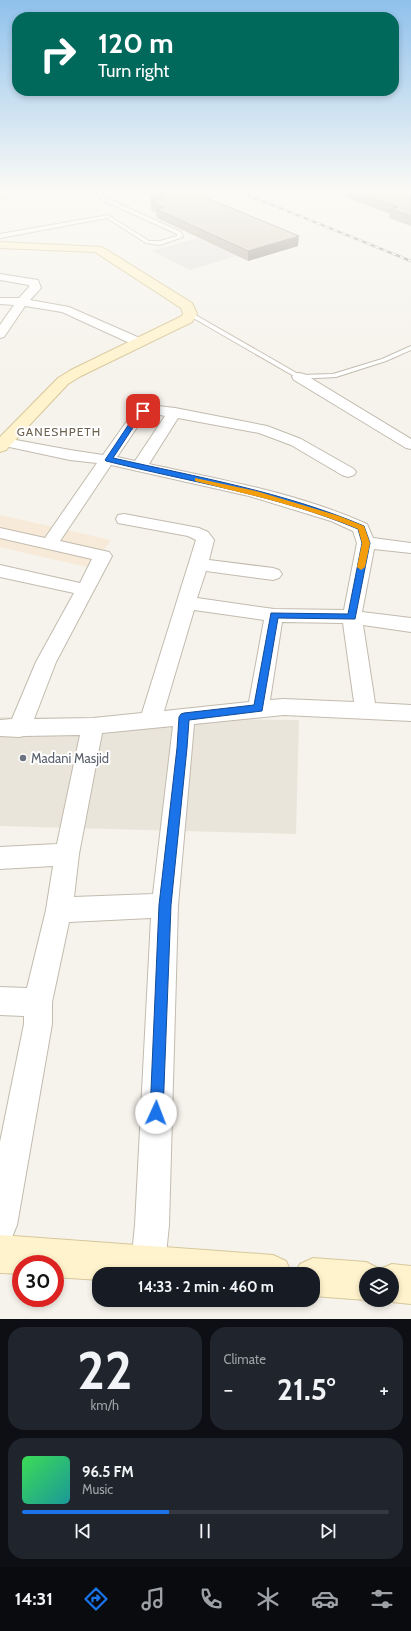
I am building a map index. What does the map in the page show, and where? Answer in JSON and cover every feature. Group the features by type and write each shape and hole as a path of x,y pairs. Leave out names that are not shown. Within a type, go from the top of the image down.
{"street":[{"path":"2,444 63,381 138,342 187,319 190,314 187,306 100,251"},
{"path":"0,277 34,282 35,288 22,302 0,334"},
{"path":"0,301 22,302 65,309 138,342"},
{"path":"299,377 411,445"},
{"path":"49,544 143,411 157,410 174,412 262,429 296,442 348,472"},
{"path":"139,467 174,412"},
{"path":"2,444 109,460 253,492 337,517 361,528 366,543 352,617 366,710"},
{"path":"124,519 193,532 202,536 205,540 199,564 150,720"},
{"path":"0,533 103,556 10,728 93,726 284,707 411,712"},
{"path":"366,543 411,548"},
{"path":"199,564 273,574"},
{"path":"0,571 85,590"},
{"path":"186,603 274,615 352,617 411,625"},
{"path":"258,709 274,615"},
{"path":"148,1264 152,1225 165,905 184,717"},
{"path":"0,1225 38,1024 38,1002 59,910 67,854 93,726"},
{"path":"0,858 67,854"},
{"path":"59,910 165,905"},
{"path":"0,1001 38,1002"},
{"path":"0,1254 186,1267"},
{"path":"320,1278 359,1280"},
{"path":"399,1284 411,1285"}],"lane":[{"path":"190,314 299,377 334,376 384,360 411,348"}],"shaded area":[{"path":"152,251 225,251 236,256 190,270"},
{"path":"0,515 111,540 91,568 0,547"},
{"path":"0,717 299,720 296,834 0,826"}],"railway":[{"path":"385,251 411,261"}],"slow traffic":[{"path":"197,480 253,492 337,517 361,528 366,543 361,567"}],"place":[{"name":"Madani Masjid","path":"23,758"}],"district":[{"name":"GANESHPETH","path":"59,432"}],"route":[{"path":"143,411 139,414 109,460 253,492 337,517 361,528 366,543 352,617 274,615 258,709 184,717 165,905 156,1113"}]}
